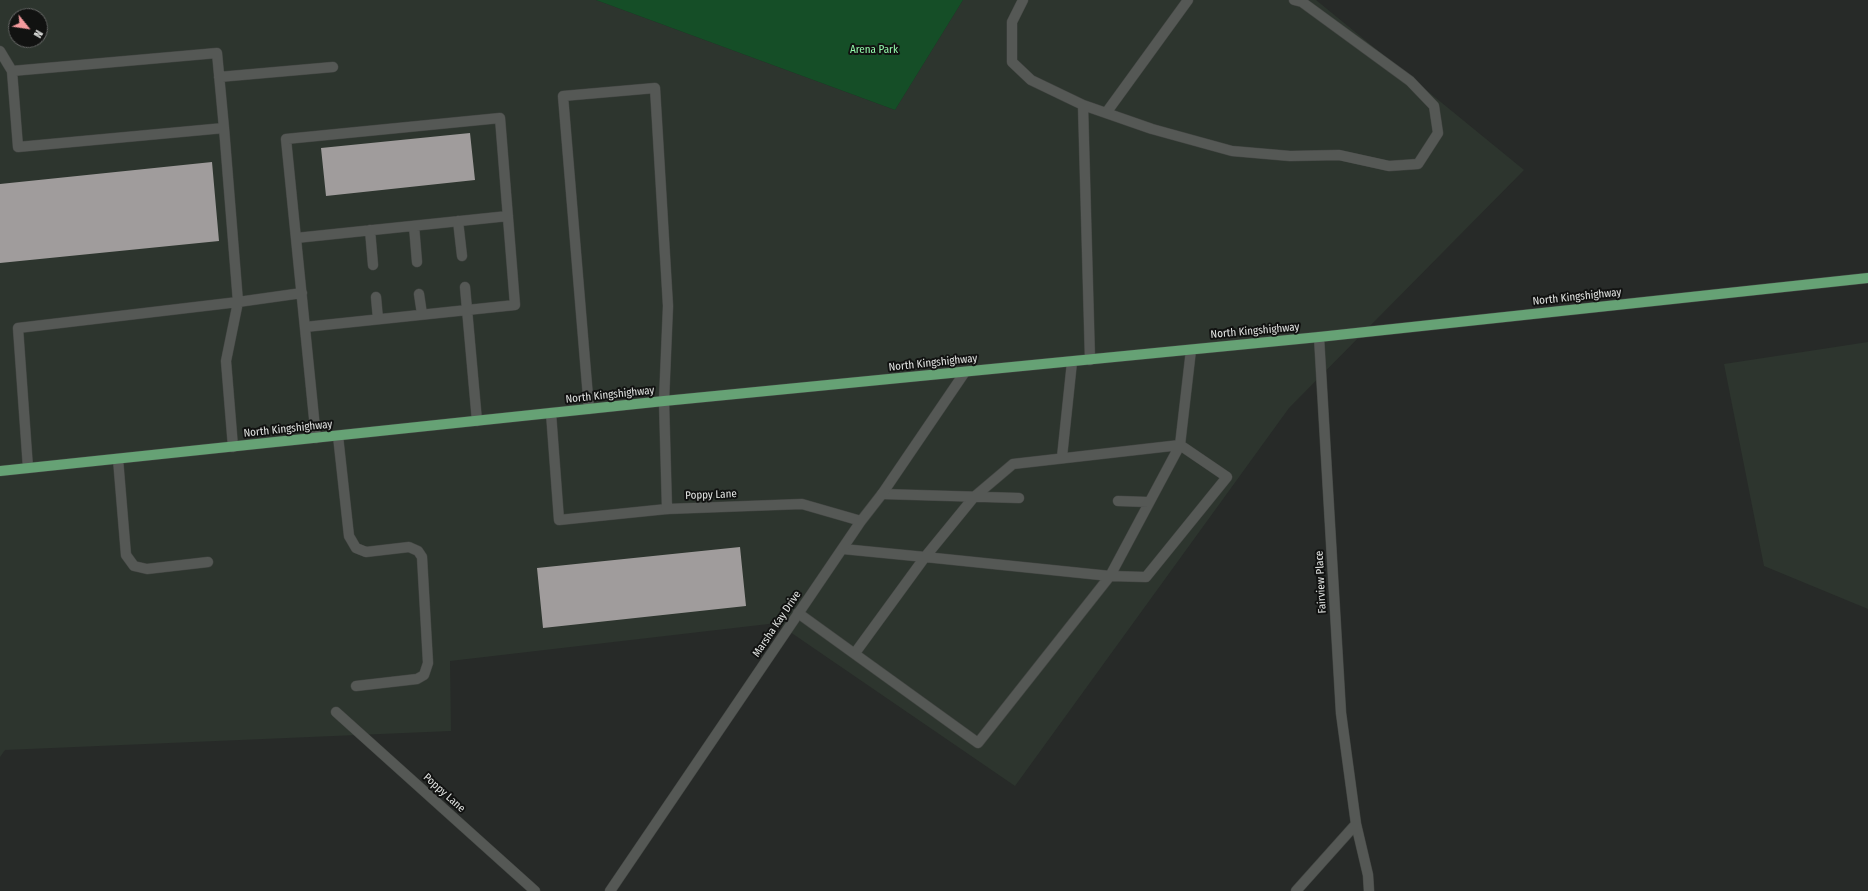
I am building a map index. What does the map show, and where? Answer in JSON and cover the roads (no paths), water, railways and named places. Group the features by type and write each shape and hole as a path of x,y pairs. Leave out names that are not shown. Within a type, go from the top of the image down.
{"main road":[{"name":"North Kingshighway","path":"0,471 664,401 1319,337 1868,278"}],"street":[{"path":"1023,0 1012,22 1012,62 1031,80 1082,105 1152,129 1232,151 1290,156 1339,155 1388,166 1418,164 1438,133 1434,106 1410,81 1302,2 1294,0"},
{"path":"1106,113 1188,0"},
{"path":"0,52 12,71 18,147 224,128"},
{"path":"12,71 217,53 238,302 226,361 233,447"},
{"path":"219,77 333,67"},
{"path":"589,409 563,96 655,88 668,306 664,401 667,509"},
{"path":"1082,105 1090,360"},
{"path":"305,327 514,305 500,118 286,139 316,438"},
{"path":"296,238 508,216"},
{"path":"458,221 462,256"},
{"path":"414,226 417,262"},
{"path":"370,230 373,266"},
{"path":"465,287 477,421"},
{"path":"28,468 18,328 302,293"},
{"path":"419,294 422,314"},
{"path":"376,297 378,319"},
{"name":"Fairview Place","path":"1319,337 1341,713 1356,824 1368,876 1369,891"},
{"path":"798,613 978,743 1110,576 1148,502 1180,445 1191,350"},
{"path":"1062,457 1072,362"},
{"name":"Marsha Kay Drive","path":"610,891 798,613 861,521 882,494 965,372"},
{"name":"Poppy Lane","path":"551,413 559,520 667,509 802,504 861,521"},
{"path":"338,436 349,536 356,548 366,552 409,548 418,551 422,557 428,663 424,675 417,679 356,686"},
{"path":"843,549 925,557 1110,576 1146,577 1227,477 1180,445 1062,457 1012,464 974,497 925,557 855,653"},
{"path":"118,459 126,555 134,566 147,569 208,562"},
{"path":"882,494 1019,498"},
{"path":"1118,501 1148,502"},
{"name":"Poppy Lane","path":"336,712 535,891"},
{"path":"1296,891 1356,824"}],"park label":[{"name":"Arena Park","path":"874,50"}]}
